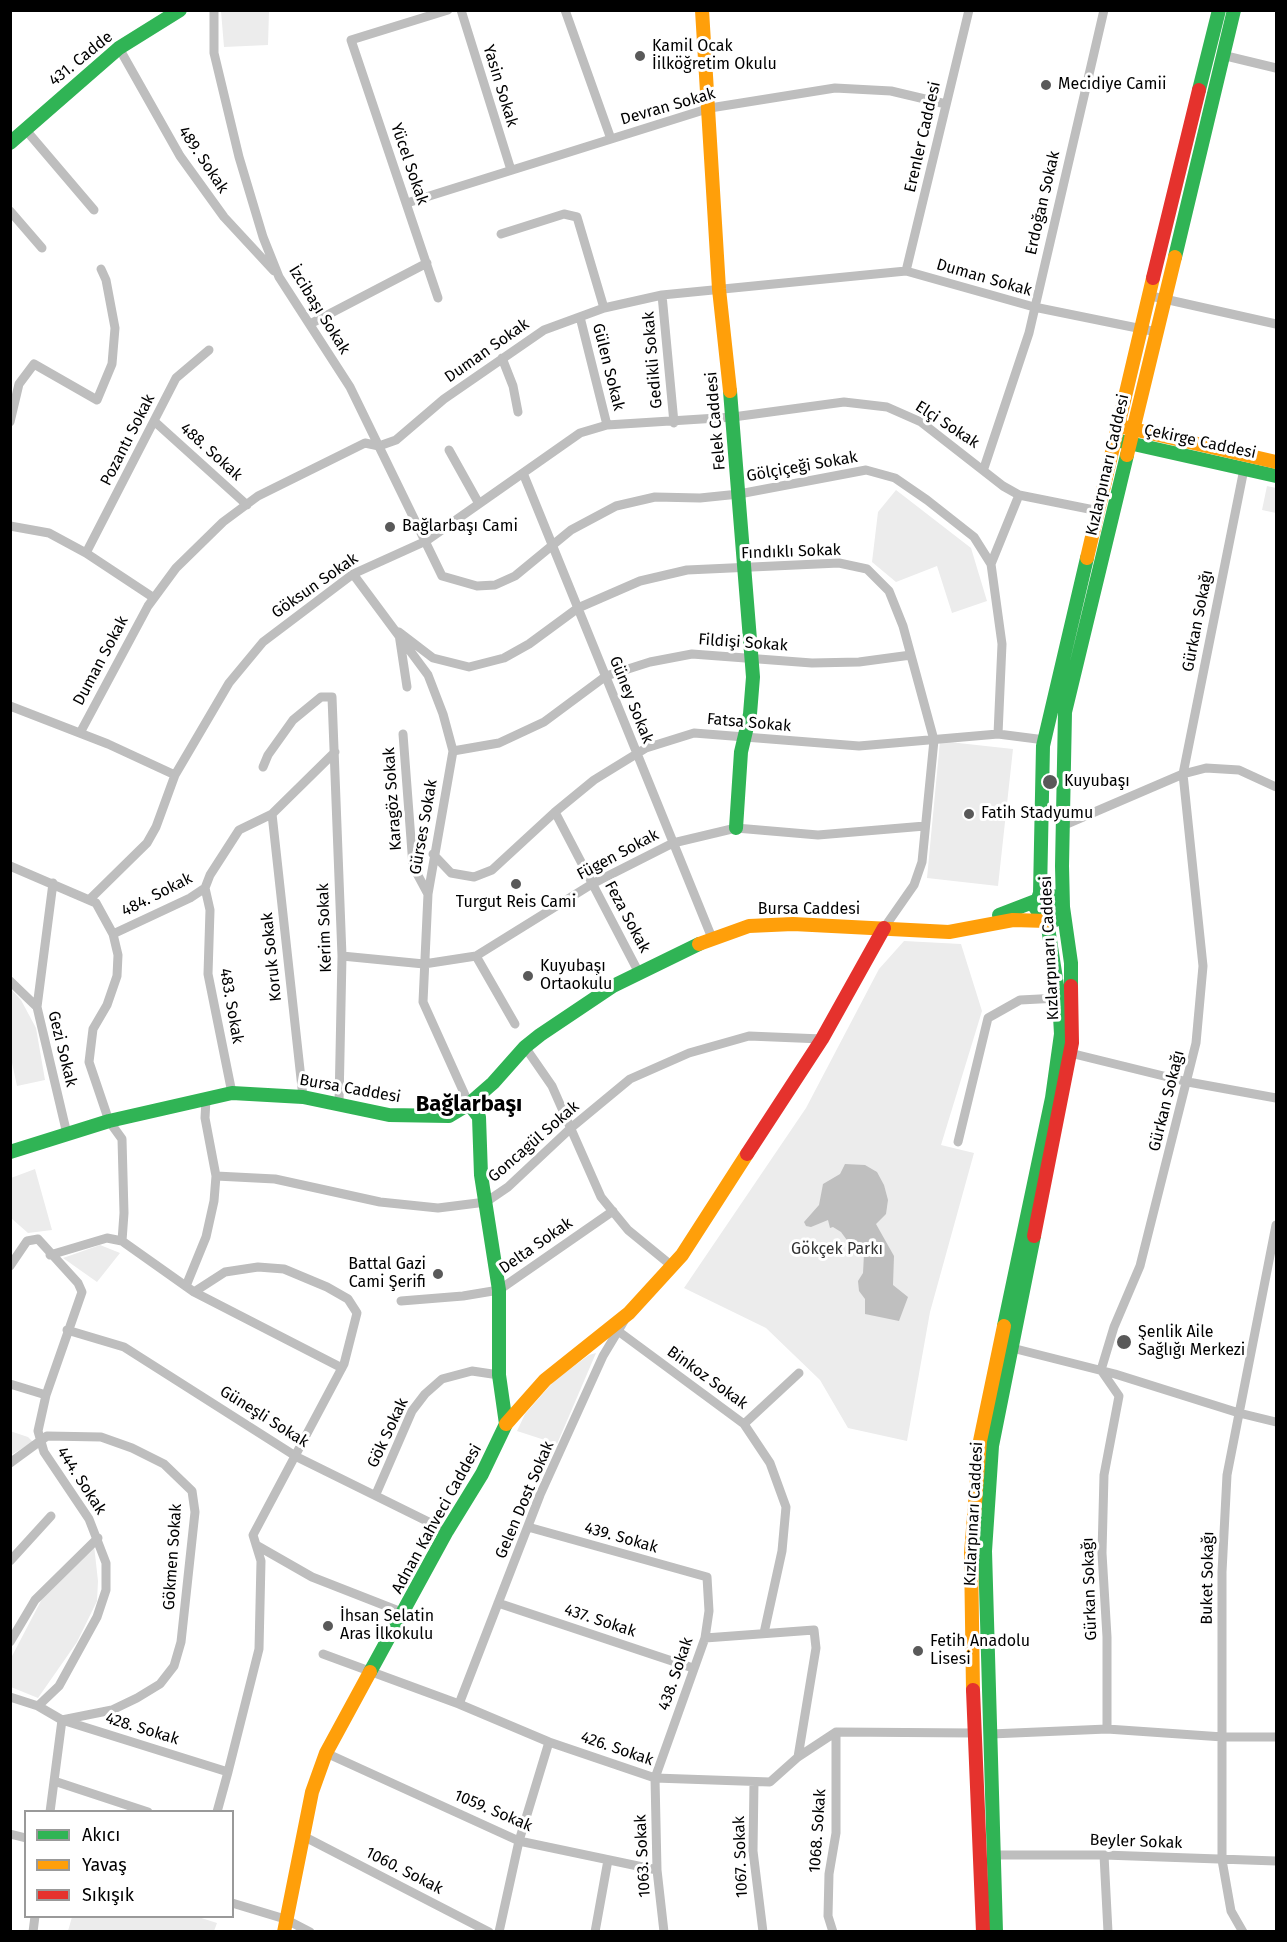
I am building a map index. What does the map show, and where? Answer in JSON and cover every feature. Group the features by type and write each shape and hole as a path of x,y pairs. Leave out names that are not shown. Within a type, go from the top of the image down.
{"main road":[{"name":"431. Cadde","path":"10,143 119,48 180,10"},
{"name":"Felek Caddesi","path":"702,10 710,108 719,289 752,659 750,714 741,752 736,828"},
{"name":"Kızlarpınarı Caddesi","path":"996,1932 985,1551 992,1446 1070,1053 1071,963 1063,907 1062,826 1065,712 1125,435 1140,330 1219,10"},
{"name":"Kızlarpınarı Caddesi","path":"1038,900 1045,740 1099,511 1157,332 1234,10"},
{"name":"Çekirge Caddesi","path":"1125,435 1276,462"},
{"name":"Çekirge Caddesi","path":"1125,435 1276,476"},
{"path":"1045,895 1053,895 1060,900 1063,907 1059,917 1047,921 1013,920 949,932 884,928 948,925 1009,913 1045,895"},
{"path":"1038,900 1035,907 1038,915 1047,921"},
{"name":"Kızlarpınarı Caddesi","path":"983,1932 974,1733 971,1553 980,1441 1052,1098 1061,1034 1059,998 1047,921"},
{"name":"Bursa Caddesi","path":"10,1152 109,1121 232,1093 303,1097 388,1115 449,1116 469,1104 493,1083 525,1047 613,986 712,938 749,926 793,924 884,928"},
{"name":"Adnan Kahveci Caddesi","path":"285,1925 305,1837 312,1792 326,1753 447,1531 482,1474 506,1424 545,1380 629,1313 695,1237 822,1039 884,928"},
{"path":"469,1104 479,1117 481,1175 499,1290 499,1375 506,1424"}],"street":[{"name":"İzcibaşı Sokak","path":"214,10 214,52 239,157 263,237 279,277 350,387 408,509 426,541"},
{"name":"Yücel Sokak","path":"438,298 351,40 448,10"},
{"name":"Yasin Sokak","path":"461,10 511,170"},
{"path":"565,10 611,139"},
{"name":"Erenler Caddesi","path":"906,271 969,10"},
{"name":"Erdoğan Sokak","path":"984,468 1029,333 1104,10"},
{"name":"489. Sokak","path":"119,48 180,156 224,217 279,277"},
{"path":"1222,55 1276,68"},
{"name":"Devran Sokak","path":"406,203 710,108 835,88 891,91 946,104"},
{"path":"25,129 94,210"},
{"path":"10,211 42,248"},
{"path":"501,234 564,214 577,217 604,308"},
{"path":"310,324 427,263"},
{"path":"10,422 19,384 34,364 98,400 112,363 115,328 106,280 101,269"},
{"name":"Duman Sokak","path":"80,733 154,598 176,568 223,522 258,496 365,443 379,446 396,440 444,399 544,330 604,308 662,295 906,271 1034,307 1157,332"},
{"name":"Gedikli Sokak","path":"662,295 674,423"},
{"path":"1150,296 1276,324"},
{"name":"Gülen Sokak","path":"580,317 607,425"},
{"name":"Pozantı Sokak","path":"86,553 176,378 209,350"},
{"path":"502,358 513,386 518,412"},
{"name":"Elçi Sokak","path":"732,417 844,402 887,407 921,422 1019,495 1099,511"},
{"name":"Göksun Sokak","path":"90,899 147,843 156,827 175,775 229,683 263,642 354,574 426,541 478,502 580,433 607,425 674,423 732,417"},
{"name":"488. Sokak","path":"154,421 247,505"},
{"path":"450,450 478,502"},
{"name":"Gürkan Sokağı","path":"1107,1729 1107,1637 1102,1553 1104,1486 1119,1396 1101,1370 1114,1327 1140,1266 1196,1044 1203,966 1183,774 1244,469"},
{"name":"Gölçiçeği Sokak","path":"426,541 442,576 477,586 495,585 515,576 571,530 616,506 655,497 700,498 739,494 866,470 895,478 974,537 991,564 1002,644 998,734"},
{"name":"Güney Sokak","path":"523,473 712,938"},
{"path":"991,564 1019,495"},
{"path":"10,526 49,533 86,553 154,598"},
{"name":"Fındıklı Sokak","path":"399,632 433,658 469,667 504,658 578,608 640,581 687,570 839,563 867,569 889,591 911,656 934,740 922,862 914,885 884,928"},
{"name":"Gürses Sokak","path":"354,574 399,632 428,675 443,714 453,751 433,854 428,894 423,1002 469,1104"},
{"path":"399,632 407,687"},
{"name":"Fildişi Sokak","path":"453,751 500,743 544,722 606,676 650,662 692,654 847,663 911,656"},
{"name":"Kerim Sokak","path":"263,767 268,755 293,720 321,697 332,697 342,956 339,1103"},
{"path":"10,706 80,733 175,775"},
{"name":"Karagöz Sokak","path":"403,734 413,866 428,894"},
{"name":"Fatsa Sokak","path":"433,854 451,873 474,877 492,870 505,861 555,812 594,780 646,748 694,734 746,736 790,743 859,746 998,734 1045,740"},
{"name":"484. Sokak","path":"113,934 190,898 205,888 210,875 239,830 272,814 335,752"},
{"path":"1062,826 1183,774 1206,768 1239,770 1276,787"},
{"name":"Feza Sokak","path":"555,812 639,973"},
{"name":"Koruk Sokak","path":"272,814 303,1097"},
{"name":"Fügen Sokak","path":"342,956 424,964 476,956 592,884 673,843 736,828 818,835 925,826"},
{"path":"10,866 90,899 96,903 113,934 118,955 117,976 93,1029 89,1062 109,1121 122,1139 124,1213 122,1241"},
{"path":"36,1007 53,883"},
{"name":"483. Sokak","path":"205,888 210,910 208,974 232,1093"},
{"path":"476,956 515,1024"},
{"name":"Gezi Sokak","path":"10,981 36,1007 68,1134"},
{"path":"958,1143 988,1018 1020,1000 1059,998"},
{"name":"Goncagül Sokak","path":"216,1176 275,1179 380,1202 438,1208 486,1202 508,1187 572,1127 630,1079 689,1053 749,1036 822,1039"},
{"path":"525,1047 552,1086 601,1197 628,1230 672,1266"},
{"path":"1070,1053 1188,1082 1276,1098"},
{"path":"190,1289 214,1201 216,1176 206,1118 206,1099"},
{"name":"Delta Sokak","path":"401,1301 463,1296 499,1290 613,1211"},
{"name":"Buket Sokağı","path":"1243,1932 1231,1911 1222,1860 1222,1572 1227,1475 1276,1225"},
{"path":"50,1256 107,1238 122,1241 190,1289 342,1368"},
{"name":"444. Sokak","path":"10,1266 27,1241 38,1239 50,1256 78,1282 82,1292 46,1395 38,1431 44,1452 89,1519 106,1563 106,1590 97,1617 60,1686 38,1706"},
{"path":"190,1289 225,1272 258,1267 284,1269 327,1287 348,1299 357,1313 342,1368 297,1457 253,1535 261,1561 259,1649 218,1810"},
{"name":"Gelen Dost Sokak","path":"459,1704 528,1527 603,1356 629,1313"},
{"name":"Güneşli Sokak","path":"67,1330 124,1347 297,1457 447,1531"},
{"name":"Binkoz Sokak","path":"618,1331 744,1424 770,1463 786,1507 782,1551 764,1633"},
{"path":"1012,1348 1101,1370 1239,1413 1276,1422"},
{"name":"Gök Sokak","path":"376,1494 412,1411 425,1394 442,1379 472,1371 499,1375"},
{"path":"744,1424 799,1373"},
{"path":"10,1384 46,1395"},
{"name":"Gökmen Sokak","path":"10,1463 48,1436 101,1437 132,1448 164,1464 192,1491 195,1512 181,1642 174,1666 160,1684 137,1698 112,1710 62,1720"},
{"path":"10,1561 51,1516"},
{"name":"439. Sokak","path":"528,1527 707,1577"},
{"path":"10,1642 35,1600 98,1538"},
{"path":"256,1545 312,1577 404,1613"},
{"name":"438. Sokak","path":"655,1778 705,1638 709,1611 707,1577"},
{"name":"437. Sokak","path":"498,1603 693,1668"},
{"path":"705,1638 814,1629 816,1633 798,1757"},
{"name":"426. Sokak","path":"323,1654 459,1704 549,1742 655,1778 770,1782 798,1757 836,1732"},
{"name":"428. Sokak","path":"10,1697 38,1706 62,1720 228,1772"},
{"path":"50,1810 62,1720"},
{"path":"991,1734 1107,1729 1223,1737 1276,1737"},
{"path":"836,1732 974,1733"},
{"name":"1068. Sokak","path":"832,1932 828,1916 829,1874 836,1833 836,1732"},
{"path":"499,1932 519,1841 549,1742"},
{"name":"1059. Sokak","path":"326,1753 519,1841 657,1870"},
{"name":"1063. Sokak","path":"655,1778 657,1870 664,1932"},
{"path":"54,1781 142,1810"},
{"name":"1067. Sokak","path":"754,1782 753,1851 763,1932"},
{"name":"1060. Sokak","path":"305,1837 489,1932"},
{"path":"1104,1854 1108,1932"},
{"name":"Beyler Sokak","path":"994,1855 1104,1854 1276,1861"},
{"path":"595,1932 608,1860"},
{"path":"234,1904 285,1925 310,1932"}],"green space":[{"path":"221,11 269,11 268,45 224,47"},
{"path":"1267,486 1276,488 1276,513 1262,510"},
{"path":"896,490 971,548 987,601 952,613 937,566 896,582 872,562 878,512"},
{"name":"Fatih Stadyumu","path":"940,741 1013,749 998,886 927,878"},
{"name":"Gökçek Parkı","path":"904,941 961,944 982,1011 941,1145 974,1153 930,1312 907,1441 848,1428 820,1380 766,1328 684,1288 806,1108 879,969"},
{"path":"11,989 21,1000 36,1028 45,1080 17,1086 11,1058"},
{"path":"35,1169 52,1230 28,1233 11,1218 11,1178"},
{"path":"100,1245 120,1253 97,1282 63,1258"},
{"path":"596,1353 557,1444 517,1431 525,1414 555,1380 589,1355"},
{"path":"10,1431 28,1437 33,1442 11,1455"},
{"path":"94,1545 98,1581 97,1601 77,1642 38,1698 11,1687 11,1658 43,1597"},
{"path":"72,1918 201,1918 217,1923 214,1931 68,1931"}],"shaded area":[{"path":"845,1164 865,1165 877,1172 884,1185 888,1200 886,1214 876,1224 894,1256 893,1285 908,1297 899,1321 865,1314 865,1299 859,1291 858,1281 863,1273 864,1254 852,1247 841,1232 833,1227 830,1228 828,1220 811,1227 806,1226 804,1222 819,1205 823,1184 840,1174"}],"traffic: fast":[{"path":"10,143 119,48 180,10"},
{"path":"1199,90 1219,10"},
{"path":"1175,257 1234,10"},
{"path":"730,391 753,677 750,714 741,752 736,828"},
{"path":"1120,441 1276,476"},
{"path":"1071,986 1071,963 1063,907 1062,866 1065,712 1127,455"},
{"path":"1038,900 1045,895 1057,897 1063,907 1060,916 1055,920 1044,920 1035,907 1040,893 1043,746 1087,558"},
{"path":"999,915 1038,900"},
{"path":"1004,1326 1052,1098 1061,1034 1059,998 1047,921"},
{"path":"10,1152 109,1121 232,1093 303,1097 389,1115 449,1116 469,1104 493,1083 525,1047 540,1035 613,986 699,944"},
{"path":"370,1672 447,1531 482,1474 506,1424 499,1375 499,1290 481,1175 479,1117 469,1104"},
{"path":"996,1932 985,1551 992,1446 1034,1236"}],"traffic: slow":[{"path":"702,10 719,289 730,391"},
{"path":"1127,455 1175,257"},
{"path":"1087,558 1153,278"},
{"path":"1124,427 1276,462"},
{"path":"699,944 749,926 793,924 949,932 1013,920 1047,921"},
{"path":"506,1424 545,1380 629,1313 682,1255 747,1154"},
{"path":"973,1690 971,1553 980,1441 1004,1326"},
{"path":"284,1932 312,1792 326,1753 370,1672"}],"traffic: jam":[{"path":"1153,278 1199,90"},
{"path":"747,1154 822,1039 884,928"},
{"path":"1034,1236 1072,1043 1071,986"},
{"path":"973,1690 983,1932"}],"place":[{"name":"Kamil Ocak İilköğretim Okulu","path":"640,56"},
{"name":"Mecidiye Camii","path":"1046,85"},
{"name":"Bağlarbaşı Cami","path":"390,527"},
{"name":"Kuyubaşı","path":"1050,782"},
{"name":"Fatih Stadyumu","path":"969,814"},
{"name":"Turgut Reis Cami","path":"516,884"},
{"name":"Kuyubaşı Ortaokulu","path":"528,976"},
{"name":"Battal Gazi Cami Şerifi","path":"438,1274"},
{"name":"Şenlik Aile Sağlığı Merkezi","path":"1124,1342"},
{"name":"İhsan Selatin Aras İlkokulu","path":"328,1626"},
{"name":"Fetih Anadolu Lisesi","path":"918,1651"}],"district":[{"name":"Bağlarbaşı","path":"469,1105"}]}
